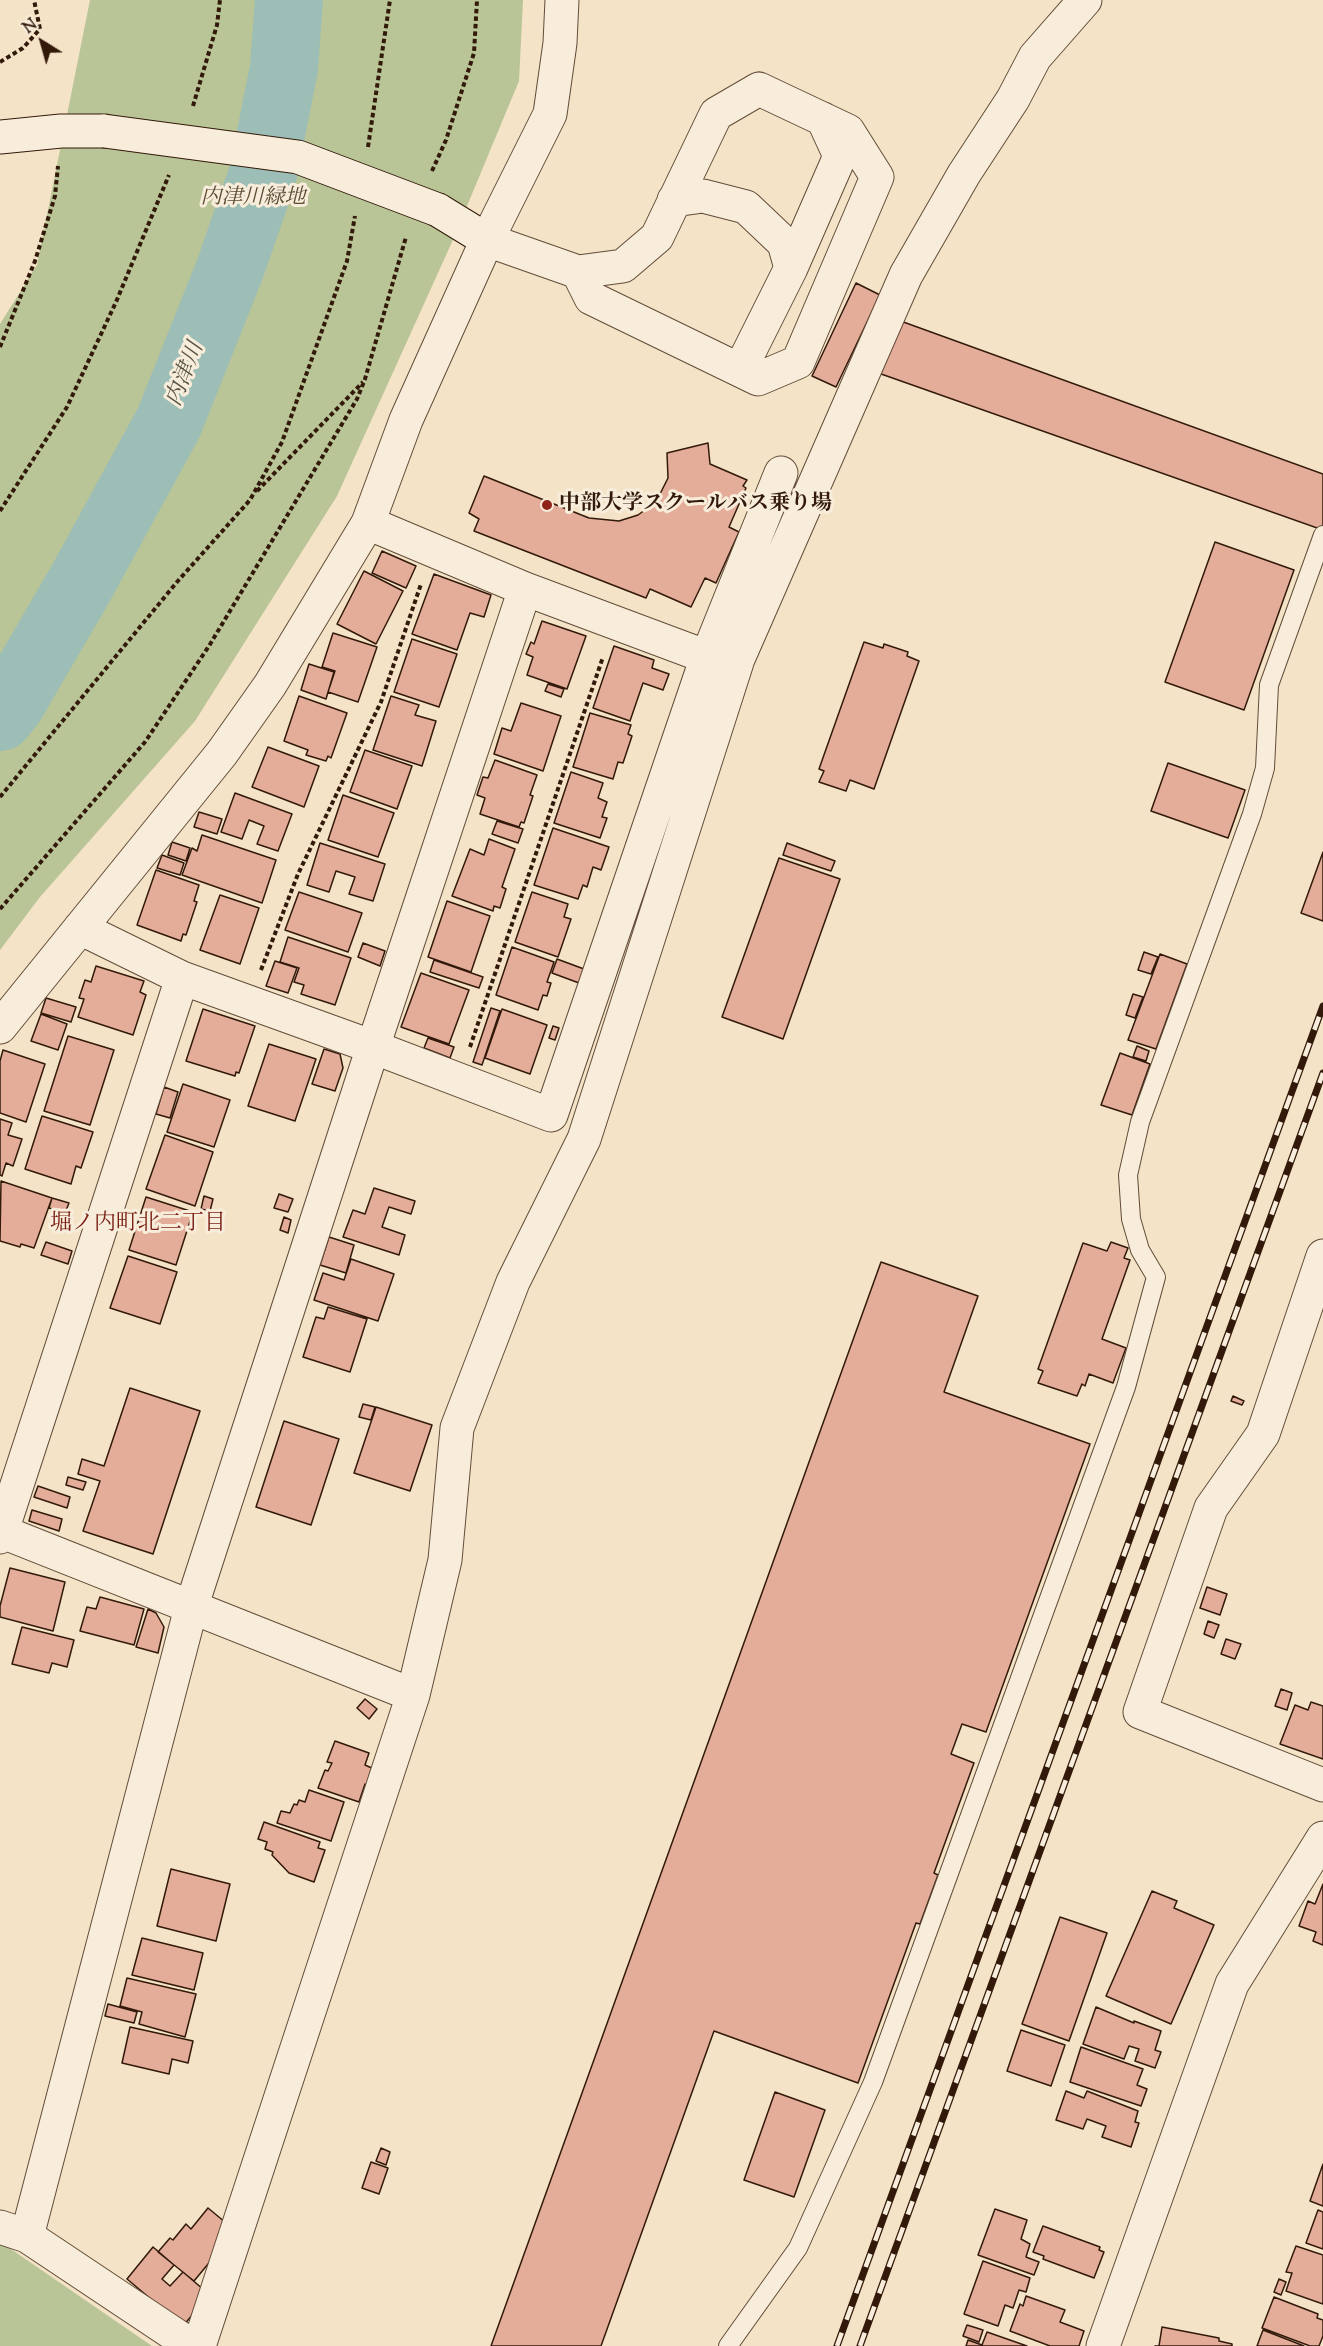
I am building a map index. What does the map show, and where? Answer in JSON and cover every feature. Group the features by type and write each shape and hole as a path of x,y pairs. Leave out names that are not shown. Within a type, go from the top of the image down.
{"street":[{"path":"0,1027 222,753 270,685 368,523 406,420 487,240 550,114 560,43 562,0"},
{"path":"199,2346 413,1695 445,1560 457,1428 513,1282 584,1139 738,659 906,276 964,174 1013,99 1035,57 1085,0"},
{"path":"0,137 61,131 104,131 298,157 438,210 487,240 578,272 623,266 657,237 716,114 759,89 848,131 877,177 798,362 758,379 591,298 578,272"},
{"path":"740,370 791,268 840,156 823,119"},
{"path":"674,200 703,196 746,207 784,243 791,268"},
{"path":"80,928 182,978 459,1079 550,1115 707,657 781,473"},
{"path":"368,523 525,589 707,657"},
{"path":"192,2346 14,2231 191,1608 525,589"},
{"path":"182,978 0,1533 413,1695"},
{"path":"1323,1256 1263,1434 1211,1508 1140,1712 1323,1785"},
{"path":"1102,2346 1232,1984 1323,1838"}],"lane":[{"path":"728,2346 798,2248 873,2082 1126,1387 1155,1277 1140,1250 1131,1219 1128,1175 1140,1122 1252,814 1265,768 1269,685 1323,535"}],"path":[{"path":"0,62 23,48 40,29 38,9 34,0"},
{"path":"191,112 217,25 220,0"},
{"path":"366,155 390,0"},
{"path":"429,178 446,140 474,53 477,0"},
{"path":"0,347 35,261 55,196 61,131"},
{"path":"0,512 67,407 116,302 172,166"},
{"path":"253,495 282,442 347,261 356,214"},
{"path":"0,909 145,742 209,646 357,399 365,379 409,228"},
{"path":"0,797 177,582 253,495 365,379"},
{"path":"249,1002 298,874 381,702 432,550"},
{"path":"459,1079 615,623"}],"green space":[{"name":"内津川緑地","path":"90,0 523,0 519,81 452,242 337,496 195,721 40,897 0,950 0,324 37,265"},
{"path":"0,2243 5,2245 152,2346 0,2346"}],"building":[{"path":"856,283 880,295 836,387 812,376"},
{"path":"873,311 1323,474 1323,530 850,363"},
{"path":"708,443 710,464 747,480 743,486 746,488 729,527 739,532 716,583 705,578 691,607 650,589 646,598 474,531 479,519 469,513 484,476 589,518 619,521 638,515 653,504 659,496 668,478 667,453"},
{"path":"1215,542 1294,570 1244,710 1165,682"},
{"path":"382,551 416,566 406,588 372,573"},
{"path":"364,571 403,591 376,644 337,624"},
{"path":"434,574 491,595 484,617 470,613 457,650 412,634"},
{"path":"542,621 586,636 567,689 527,675 533,657 526,654 531,642 534,644"},
{"path":"333,633 377,647 358,702 328,692 335,671 322,667"},
{"path":"412,639 457,654 439,707 394,692"},
{"path":"864,642 883,648 884,644 908,652 907,656 919,661 874,789 850,780 846,791 819,782 824,771 819,769"},
{"path":"614,646 654,660 652,668 669,674 663,690 643,683 630,721 593,708"},
{"path":"309,664 334,672 326,699 301,690"},
{"path":"548,684 564,689 561,697 545,691"},
{"path":"299,696 347,713 331,758 328,756 326,761 306,755 308,750 284,741"},
{"path":"391,696 419,705 415,715 436,721 422,766 373,750"},
{"path":"521,703 561,716 543,771 494,754 502,728 511,731"},
{"path":"590,713 631,725 628,734 632,736 623,763 618,762 613,779 573,767"},
{"path":"268,747 319,766 304,807 252,787"},
{"path":"365,750 412,766 397,809 350,792"},
{"path":"495,760 537,775 524,823 521,822 519,827 480,814 485,798 477,795 483,777 488,778"},
{"path":"1168,763 1245,790 1228,838 1151,811"},
{"path":"571,772 603,783 598,798 607,802 602,817 607,818 600,838 554,823"},
{"path":"235,793 292,814 278,851 257,844 264,826 249,820 242,839 221,832"},
{"path":"343,795 394,813 378,857 328,840"},
{"path":"199,812 222,819 217,834 194,827"},
{"path":"497,821 523,829 518,843 492,834"},
{"path":"553,828 609,847 601,870 593,867 587,887 583,885 578,899 534,885"},
{"path":"202,835 276,860 262,903 182,875 192,848 197,851"},
{"path":"489,839 515,849 502,887 506,889 500,908 494,906 493,911 452,896 470,849 484,855"},
{"path":"172,842 190,848 186,861 168,855"},
{"path":"320,843 385,864 373,901 349,894 355,877 336,871 329,892 307,885"},
{"path":"787,843 835,861 831,871 783,855"},
{"path":"1323,852 1323,921 1301,913"},
{"path":"162,855 184,863 180,875 157,868"},
{"path":"779,858 840,879 783,1039 722,1017"},
{"path":"156,870 199,885 194,901 197,902 186,935 183,934 181,941 137,925"},
{"path":"299,892 362,913 348,952 285,930"},
{"path":"532,892 568,904 564,917 571,919 558,957 515,942"},
{"path":"220,895 259,908 240,964 200,950"},
{"path":"447,901 490,916 471,972 428,957"},
{"path":"288,937 351,958 335,1005 301,994 304,985 294,982 299,968 280,962"},
{"path":"363,943 385,951 380,966 358,957"},
{"path":"512,947 554,962 547,982 551,983 547,996 543,995 538,1010 496,995"},
{"path":"1144,952 1158,957 1151,974 1138,970"},
{"path":"1160,954 1187,964 1156,1049 1128,1040"},
{"path":"557,959 584,969 579,983 552,973"},
{"path":"434,960 483,977 479,988 430,972"},
{"path":"275,961 297,968 288,993 266,986"},
{"path":"96,966 144,981 140,992 146,995 133,1035 78,1017 84,999 79,998 85,980 91,982"},
{"path":"421,973 469,990 449,1044 401,1027"},
{"path":"1133,994 1143,997 1135,1018 1126,1015"},
{"path":"46,998 76,1007 71,1022 41,1013"},
{"path":"491,1008 500,1011 482,1065 473,1062"},
{"path":"203,1009 255,1026 239,1073 236,1072 235,1076 186,1061"},
{"path":"502,1009 547,1025 530,1074 485,1058"},
{"path":"41,1014 67,1024 58,1050 31,1041"},
{"path":"553,1026 559,1028 555,1040 549,1038"},
{"path":"68,1036 114,1050 90,1125 44,1111"},
{"path":"428,1038 454,1047 450,1058 424,1048"},
{"path":"269,1044 316,1059 295,1121 248,1106"},
{"path":"1137,1046 1149,1051 1146,1061 1133,1057"},
{"path":"324,1049 340,1054 343,1068 335,1091 312,1084"},
{"path":"3,1050 45,1064 26,1122 0,1113 0,1061"},
{"path":"1120,1053 1150,1064 1132,1115 1101,1105"},
{"path":"183,1084 230,1100 214,1147 167,1132"},
{"path":"164,1087 178,1092 170,1118 156,1114"},
{"path":"42,1116 93,1132 81,1168 76,1166 71,1184 25,1169"},
{"path":"0,1119 12,1123 8,1135 22,1139 13,1166 6,1163 2,1176 0,1175"},
{"path":"165,1135 213,1152 195,1206 146,1189"},
{"path":"1,1181 52,1198 34,1248 21,1244 20,1247 0,1241"},
{"path":"374,1188 415,1201 411,1214 389,1207 382,1227 405,1235 399,1255 343,1237 353,1210 365,1214"},
{"path":"279,1194 293,1199 288,1212 274,1208"},
{"path":"204,1196 213,1199 210,1211 201,1209"},
{"path":"146,1197 193,1212 176,1265 129,1250"},
{"path":"52,1198 69,1203 65,1213 49,1208"},
{"path":"284,1217 291,1220 288,1233 280,1230"},
{"path":"329,1237 354,1245 346,1273 320,1265"},
{"path":"46,1242 72,1251 68,1264 41,1255"},
{"path":"1111,1242 1128,1248 1124,1258 1130,1260 1102,1339 1126,1348 1113,1383 1089,1374 1085,1386 1082,1384 1077,1396 1038,1383 1043,1371 1038,1369 1083,1243 1107,1251"},
{"path":"128,1256 177,1272 160,1324 110,1308"},
{"path":"351,1259 394,1274 378,1321 314,1300 323,1273 344,1280"},
{"path":"881,1262 978,1296 944,1392 1090,1444 986,1732 962,1724 951,1754 974,1763 934,1873 938,1875 920,1924 916,1923 858,2083 714,2031 601,2346 491,2346"},
{"path":"328,1307 367,1319 350,1372 303,1357 316,1317 324,1319"},
{"path":"130,1388 200,1411 153,1554 83,1531 100,1481 78,1474 82,1459 104,1466"},
{"path":"1233,1396 1244,1401 1242,1405 1231,1401"},
{"path":"363,1404 375,1407 371,1420 359,1417"},
{"path":"376,1407 432,1425 410,1491 354,1473"},
{"path":"284,1421 339,1439 311,1525 256,1507"},
{"path":"68,1477 86,1482 83,1490 66,1485"},
{"path":"38,1486 70,1497 67,1508 34,1497"},
{"path":"32,1510 62,1519 59,1531 29,1521"},
{"path":"10,1568 65,1582 53,1631 0,1617 0,1606"},
{"path":"1207,1587 1227,1594 1220,1615 1200,1608"},
{"path":"100,1597 144,1609 134,1645 80,1631 87,1607 96,1609"},
{"path":"148,1609 156,1613 164,1627 158,1653 136,1647"},
{"path":"1208,1621 1219,1625 1214,1638 1204,1634"},
{"path":"22,1627 74,1640 67,1667 52,1663 49,1673 12,1664"},
{"path":"1226,1639 1241,1644 1235,1659 1221,1654"},
{"path":"1281,1689 1292,1693 1287,1710 1275,1706"},
{"path":"365,1699 377,1709 369,1719 357,1708"},
{"path":"1311,1702 1323,1706 1323,1759 1280,1744 1295,1705 1308,1710"},
{"path":"335,1741 369,1753 365,1765 374,1769 368,1786 365,1784 359,1802 318,1788 325,1770 328,1771 332,1763 327,1762"},
{"path":"309,1790 344,1802 331,1841 277,1823 281,1811 290,1813 294,1804 297,1805 299,1800 305,1802"},
{"path":"264,1822 320,1842 318,1848 325,1850 314,1882 289,1873 272,1855 273,1852 265,1849 267,1842 258,1839"},
{"path":"171,1869 230,1884 216,1941 157,1926"},
{"path":"1323,1884 1323,1945 1313,1941 1316,1932 1299,1926 1308,1901 1315,1904"},
{"path":"1152,1891 1177,1901 1174,1908 1214,1925 1171,2024 1106,1996"},
{"path":"1060,1917 1107,1933 1069,2041 1022,2024"},
{"path":"142,1938 203,1953 194,1990 132,1975"},
{"path":"127,1978 196,1994 185,2037 139,2024 142,2012 120,2006"},
{"path":"108,2004 137,2012 134,2023 105,2016"},
{"path":"1096,2007 1134,2023 1134,2021 1161,2031 1155,2050 1161,2052 1155,2068 1135,2061 1139,2049 1129,2046 1124,2059 1083,2044"},
{"path":"130,2027 193,2041 188,2063 172,2059 169,2074 122,2063"},
{"path":"1021,2030 1065,2045 1051,2086 1007,2071"},
{"path":"1081,2047 1143,2069 1137,2085 1147,2089 1141,2106 1070,2082"},
{"path":"1066,2091 1084,2098 1087,2091 1138,2111 1135,2122 1139,2123 1131,2147 1102,2137 1106,2126 1087,2119 1083,2129 1056,2120"},
{"path":"775,2092 825,2110 794,2197 744,2180"},
{"path":"381,2148 390,2152 386,2165 376,2161"},
{"path":"371,2162 388,2168 379,2194 362,2188"},
{"path":"1323,2164 1323,2206 1310,2201"},
{"path":"208,2208 231,2227 214,2248 218,2252 194,2281 158,2252 170,2238 173,2240 186,2224 191,2229"},
{"path":"995,2209 1027,2220 1021,2239 1030,2244 1026,2257 1039,2262 1034,2275 978,2255"},
{"path":"1318,2210 1323,2212 1323,2249 1306,2243"},
{"path":"1043,2226 1100,2247 1099,2250 1104,2252 1094,2278 1043,2259 1044,2256 1033,2252"},
{"path":"1296,2246 1323,2255 1323,2304 1286,2291 1292,2273 1286,2272"},
{"path":"153,2247 174,2265 162,2279 170,2286 183,2272 204,2290 203,2302 183,2326 127,2279"},
{"path":"983,2261 1030,2278 1026,2292 1019,2290 1013,2308 1005,2305 998,2326 964,2314"},
{"path":"1279,2279 1286,2282 1281,2295 1274,2292"},
{"path":"1026,2296 1065,2310 1060,2322 1084,2331 1079,2346 1050,2346 1010,2331 1020,2304 1023,2306"},
{"path":"1274,2297 1318,2314 1317,2318 1323,2320 1323,2336 1319,2346 1310,2346 1262,2328"},
{"path":"967,2325 983,2330 979,2342 963,2336"},
{"path":"1162,2327 1219,2338 1219,2341 1232,2344 1232,2346 1159,2346"},
{"path":"1263,2330 1304,2346 1257,2346"},
{"path":"987,2332 1027,2346 966,2346 968,2340 982,2345"}],"waterway":[{"name":"内津川","path":"0,717 11,703 81,583 169,422 230,269 263,174 284,68 289,0"}],"railway":[{"path":"837,2346 1323,1006"},
{"path":"860,2346 1323,1073"}],"place":[{"name":"中部大学スクールバス乗り場","path":"547,505"}],"district":[{"name":"堀ノ内町北二丁目","path":"138,1225"}]}
